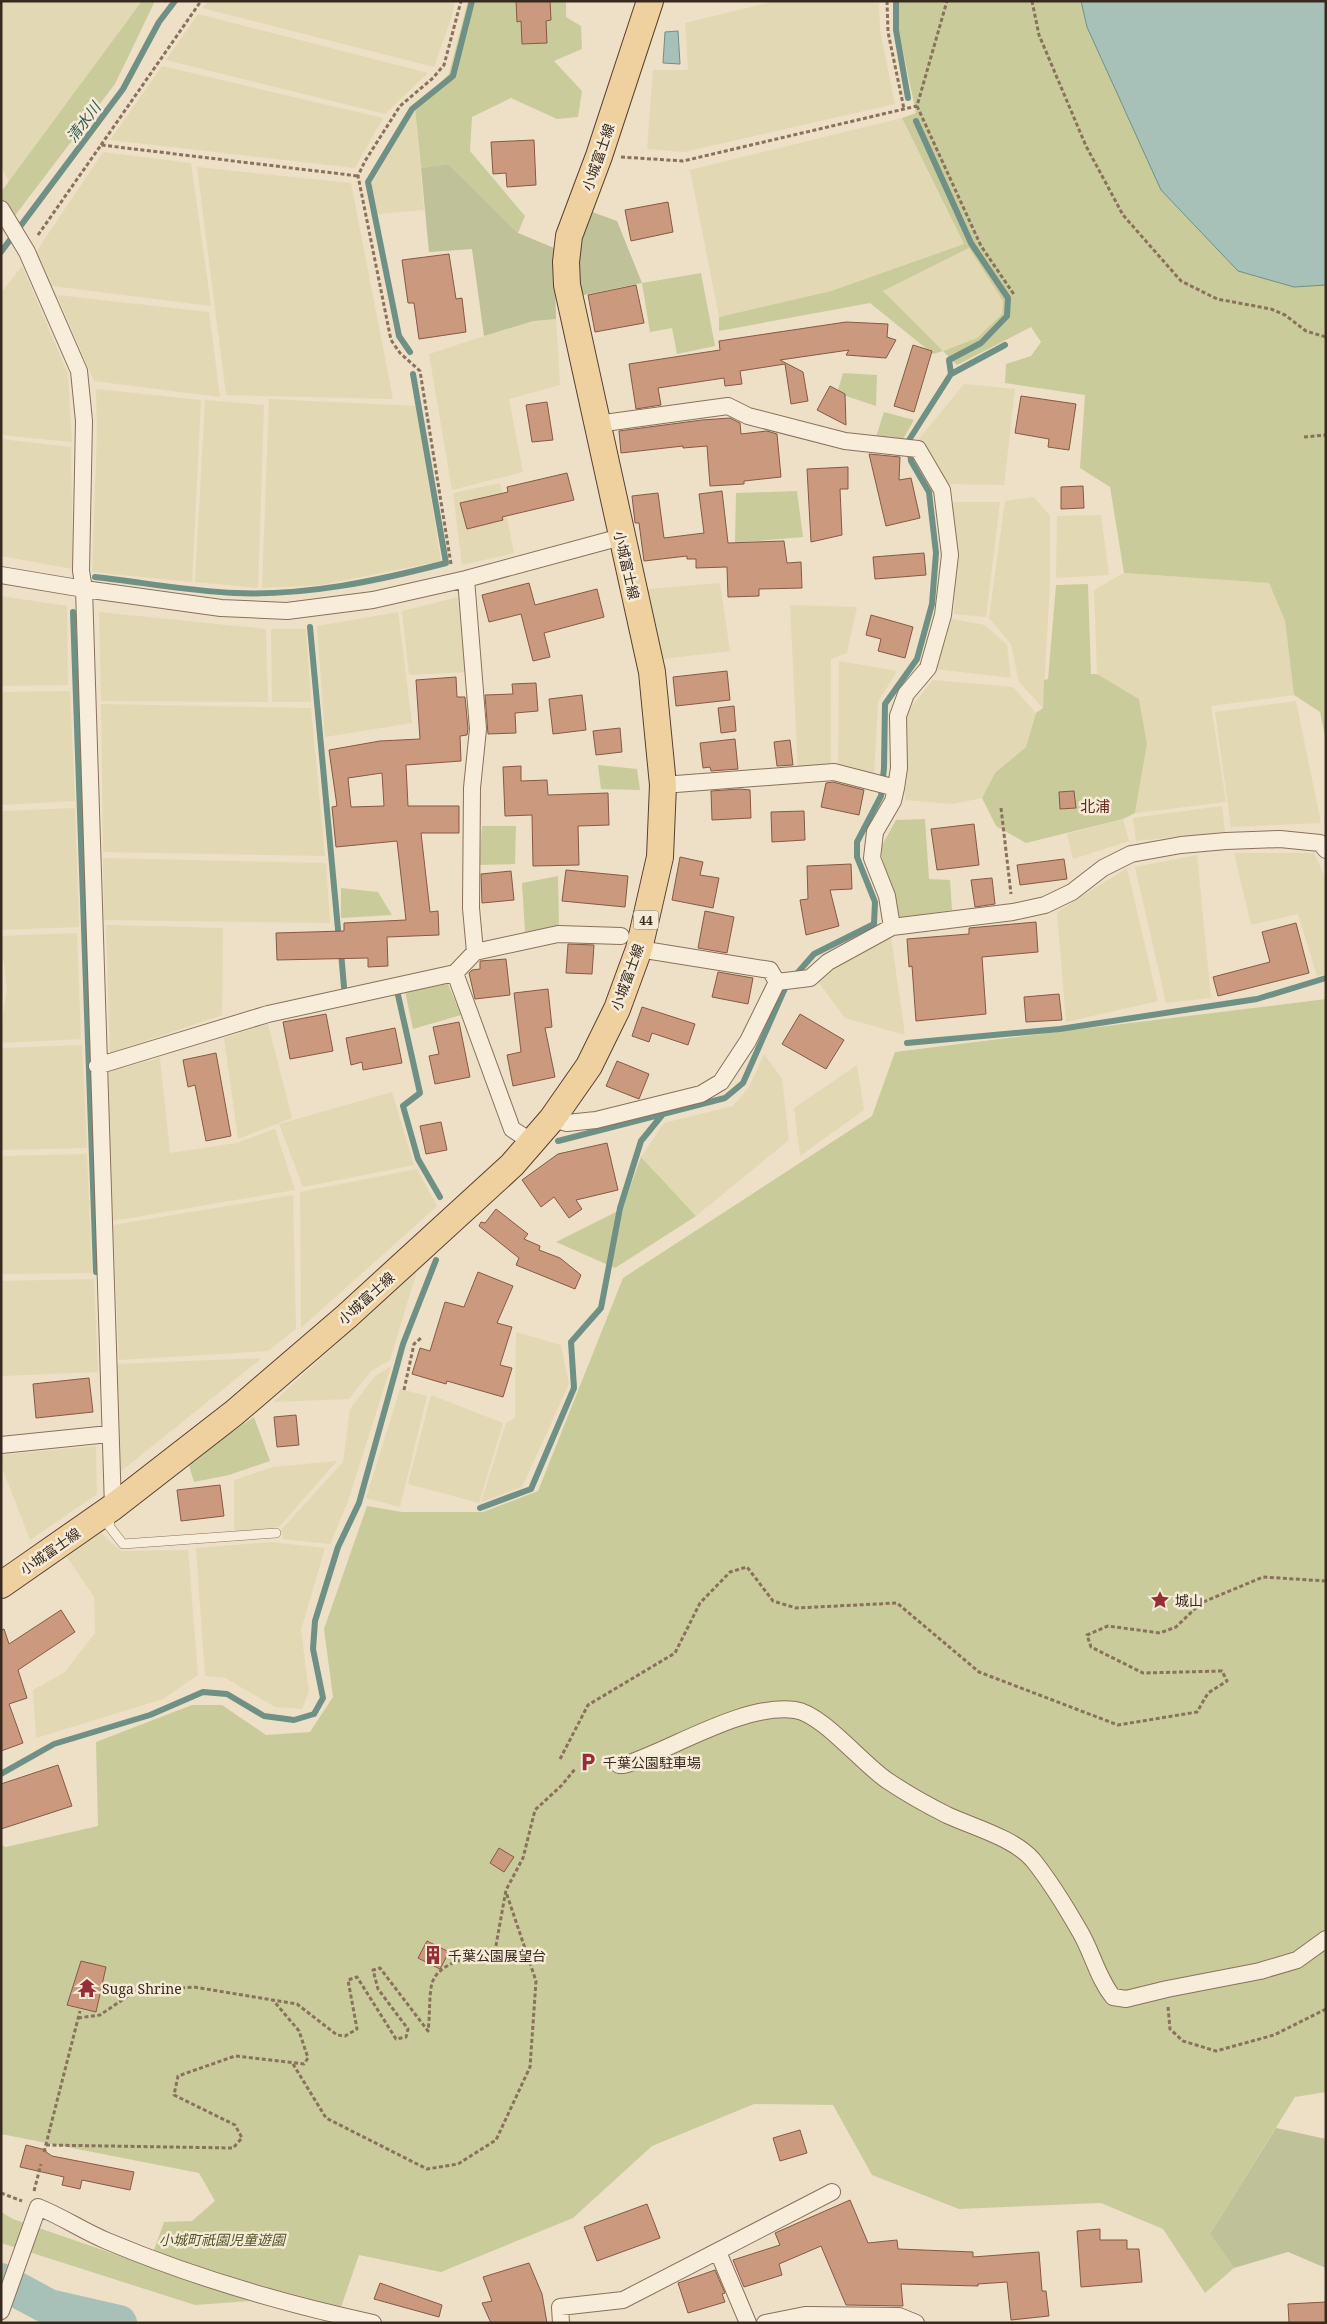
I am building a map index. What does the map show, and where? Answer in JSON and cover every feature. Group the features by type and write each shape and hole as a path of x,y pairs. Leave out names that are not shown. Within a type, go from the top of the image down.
{"main road":[{"name":"小城富士線","path":"1,1585 113,1507 234,1413 347,1316 512,1165 552,1119 589,1066 617,1009 630,942 660,857 663,784 652,672 567,285 566,262 569,236 599,156 650,1"}],"street":[{"path":"1,209 26,252 79,370 84,421 81,571 84,590 97,1066 113,1507"},
{"path":"597,424 728,406 748,416 845,442 918,449 942,490 950,555 943,615 928,668 906,694 898,716 899,768 896,788 892,801 875,832 872,858 887,896 892,927"},
{"path":"1,575 84,590 221,608 287,611 373,600 460,580 621,537"},
{"path":"460,580 478,729 472,788 471,908 475,952"},
{"path":"663,784 834,772 873,780 896,788"},
{"path":"777,982 810,978 828,962 892,927 1013,912 1045,905 1072,892 1103,868 1131,854 1181,845 1280,838 1320,843 1326,850"},
{"path":"97,1066 268,1014 455,973 475,952 558,934 630,942 770,970 777,982"},
{"path":"455,973 512,1130 532,1142"},
{"path":"552,1119 567,1123 596,1120 701,1094 721,1082 748,1041 777,982"},
{"path":"1,1445 109,1434"},
{"path":"619,1765 650,1756 732,1720 768,1711 796,1710 814,1718 886,1780 946,1815 1000,1836 1032,1859 1080,1930 1106,1988 1113,1997 1126,1999 1166,1989 1260,1971 1297,1960 1326,1939"},
{"path":"561,2323 560,2307 623,2300 832,2192"},
{"path":"1,2311 37,2211 58,2215 106,2241 224,2283 374,2323"},
{"path":"718,2252 748,2323"},
{"path":"765,2323 805,2314 899,2316 916,2323"}],"lane":[{"path":"113,1507 109,1526 123,1544 276,1533"}],"path":[{"path":"26,252 201,1"},
{"path":"460,580 420,371 400,354 391,340 358,176 365,161 400,106 433,78 444,65 461,1"},
{"path":"887,1 888,32 904,109"},
{"path":"947,1 917,106 981,246 1015,296"},
{"path":"1032,1 1039,35 1086,146 1124,215 1181,281 1217,299 1278,312 1306,331 1326,337"},
{"path":"599,156 684,161 917,106"},
{"path":"101,144 358,176"},
{"path":"1304,437 1326,435"},
{"path":"1001,808 1013,912"},
{"path":"404,1390 414,1344 421,1338"},
{"path":"560,1759 588,1705 675,1653 700,1603 730,1572 746,1567 773,1601 796,1608 897,1603 979,1672 1118,1725 1197,1712 1208,1693 1226,1681 1222,1671 1143,1673 1092,1647 1088,1635 1108,1626 1160,1633 1176,1627 1201,1603 1263,1578 1326,1580"},
{"path":"78,2018 100,2014 134,1992 194,1987 297,2004 337,2035 345,2036 357,2029 348,1980 357,1977 396,2039 406,2037 408,2029 378,1989 374,1970 380,1968 428,2031 431,1986 438,1972 453,1963 495,1951 506,1890 522,1858 535,1810 562,1785 575,1769"},
{"path":"293,2064 326,2118 427,2169 458,2164 496,2140 530,2067 536,1981 506,1890"},
{"path":"1166,1989 1170,2029 1183,2041 1216,2051 1274,2035 1326,2009"},
{"path":"46,2145 233,2148 242,2138 235,2125 174,2095 178,2076 235,2056 304,2064 308,2058 299,2031 273,2000"},
{"path":"44,2152 80,2011"},
{"path":"37,2211 32,2195 41,2164"}],"shaded area":[{"path":"1,1 140,1 142,3 9,183 1,165"},
{"path":"209,1 455,1 451,19 434,67 202,8"},
{"path":"775,1 879,1 880,30 895,104 684,152 647,149 653,70 688,70 685,23"},
{"path":"198,14 428,73 385,114 166,60"},
{"path":"162,66 383,118 355,168 110,140"},
{"path":"415,108 424,210 377,214 371,185"},
{"path":"902,118 964,244 831,291 719,317 690,170"},
{"path":"103,152 191,163 211,306 52,286 36,252"},
{"path":"197,167 351,183 393,399 226,395"},
{"path":"969,248 1003,301 1002,314 977,338 943,351 883,291"},
{"path":"22,266 68,374 72,442 1,435 1,293"},
{"path":"57,295 209,312 220,397 94,381"},
{"path":"556,319 560,385 509,399 523,472 452,490 429,354 533,320"},
{"path":"964,384 1015,389 1004,485 948,484 918,440"},
{"path":"96,389 201,400 192,582 92,572 97,433"},
{"path":"269,399 416,406 441,561 321,585 262,588"},
{"path":"205,400 264,405 258,588 195,582"},
{"path":"1,439 71,447 73,569 1,556"},
{"path":"500,483 514,553 462,565 453,493"},
{"path":"1034,497 1050,516 1050,583 1043,708 1019,682 1011,644 989,618 1005,501"},
{"path":"952,502 1000,502 986,617 954,614 956,549"},
{"path":"1101,515 1109,575 1056,578 1057,516"},
{"path":"1124,573 1269,583 1285,621 1294,695 1211,706 1226,802 1135,813 1147,744 1139,699 1097,674 1094,590"},
{"path":"720,583 730,651 663,659 647,589"},
{"path":"1,596 67,606 68,685 1,686"},
{"path":"458,597 469,672 409,675 402,611"},
{"path":"790,605 857,607 847,653 831,659 831,766 798,771"},
{"path":"99,612 266,629 268,702 101,701"},
{"path":"398,612 412,723 325,737 317,626"},
{"path":"952,619 985,625 1007,645 1011,678 936,669"},
{"path":"271,629 306,629 311,702 272,702"},
{"path":"839,661 897,671 878,702 874,773 838,766"},
{"path":"933,680 1013,687 1036,713 1026,747 995,773 982,798 952,804 905,800 907,712"},
{"path":"70,691 75,801 1,805 1,692"},
{"path":"1296,701 1321,823 1231,827 1215,712"},
{"path":"101,704 311,708 325,856 103,852"},
{"path":"1222,806 1225,832 1136,841 1133,818"},
{"path":"75,808 79,927 1,930 1,811"},
{"path":"1123,819 1129,841 1073,859 1067,834"},
{"path":"1234,853 1314,853 1326,880 1326,974 1317,976 1298,914 1251,925"},
{"path":"1197,855 1211,998 1166,1003 1135,867"},
{"path":"103,858 326,863 330,923 104,920"},
{"path":"1127,868 1158,1001 1066,1022 1057,912"},
{"path":"106,925 223,928 222,1015 110,1053"},
{"path":"77,933 81,1039 1,1043 1,1027 7,989 4,962 1,959 1,936"},
{"path":"891,937 905,1035 845,1018 816,979"},
{"path":"268,1024 292,1118 238,1139 224,1038"},
{"path":"82,1045 87,1148 1,1150 1,1048"},
{"path":"764,1054 782,1079 789,1140 696,1216 641,1157 664,1123 733,1106 749,1087"},
{"path":"160,1058 170,1153 236,1143 275,1129 295,1190 112,1221 107,1072"},
{"path":"857,1065 864,1110 800,1156 794,1108"},
{"path":"392,1092 414,1165 303,1187 279,1124"},
{"path":"87,1154 92,1273 1,1274 1,1156"},
{"path":"417,1169 437,1206 301,1328 300,1192"},
{"path":"293,1195 296,1329 268,1351 119,1360 113,1225"},
{"path":"417,1271 390,1360 371,1371 349,1399 273,1402"},
{"path":"94,1279 98,1372 1,1376 1,1281"},
{"path":"516,1332 561,1345 569,1384 522,1487 481,1502 506,1423 515,1418"},
{"path":"262,1358 120,1472 116,1364"},
{"path":"391,1366 347,1504 330,1544 283,1539 281,1530 343,1462 350,1409 374,1377"},
{"path":"400,1389 427,1396 400,1507 366,1498"},
{"path":"431,1395 503,1423 479,1503 408,1484"},
{"path":"96,1446 97,1494 30,1540 1,1465 1,1455"},
{"path":"337,1461 279,1527 234,1532 234,1480 273,1467"},
{"path":"101,1533 121,1551 188,1550 198,1675 163,1699 36,1738 33,1690 65,1672 95,1633 94,1597 67,1557"},
{"path":"271,1542 325,1548 301,1630 309,1692 302,1709 275,1707 225,1678 205,1676 196,1548"}],"green space":[{"path":"142,1 155,1 115,84 1,234 1,192"},
{"path":"468,1 566,1 566,17 581,26 582,49 554,61 582,91 578,117 557,119 511,98 472,117 470,151 525,216 518,233 448,164 421,168 415,108 449,74"},
{"path":"899,1 1081,1 1087,27 1161,190 1239,271 1294,287 1326,285 1326,741 1320,712 1294,695 1285,621 1269,583 1124,573 1110,487 1080,468 1085,395 1005,383 1006,364 1031,356 1041,342 1031,327 957,365 943,351 933,354 870,303 719,331 719,317 831,291 964,244 902,118 916,113 899,32","holes":["969,248 1003,301 1002,314 977,338 943,351 883,291"]},
{"path":"448,164 518,233 554,248 556,319 533,321 484,336 472,249 429,252 421,168"},
{"path":"592,212 617,221 642,283 579,296 578,253"},
{"path":"701,273 715,346 677,354 672,328 650,332 642,283"},
{"path":"843,373 877,375 876,406 837,393"},
{"path":"884,412 914,420 902,441 876,437"},
{"path":"797,491 803,537 735,543 736,493"},
{"path":"1088,584 1091,674 1097,674 1139,699 1147,744 1135,813 1123,819 1026,843 996,826 982,798 995,773 1026,747 1036,713 1043,708 1044,680 1048,679 1056,585"},
{"path":"598,765 637,769 640,790 601,789"},
{"path":"925,819 929,879 950,880 952,910 897,918 880,849 896,820"},
{"path":"482,826 516,826 515,864 479,865"},
{"path":"558,876 559,927 525,932 522,883"},
{"path":"341,888 378,892 392,915 341,918"},
{"path":"448,984 461,1015 413,1029 405,991"},
{"name":"小城町祇園児童遊園","path":"1326,999 1326,2092 1295,2097 1210,2234 1234,2268 1205,2293 1163,2229 1101,2203 959,2209 872,2175 833,2105 754,2104 652,2146 573,2218 441,2272 359,2255 341,2307 236,2279 153,2253 164,2222 192,2221 215,2201 199,2173 1,2134 1,1845 6,1847 98,1826 96,1742 192,1705 222,1705 266,1735 310,1732 333,1697 324,1629 367,1506 402,1512 483,1512 538,1491 623,1278 872,1116 895,1052"},
{"path":"641,1157 696,1216 615,1268 556,1242 622,1209"},
{"path":"254,1417 270,1461 229,1475 194,1482 188,1462"},
{"path":"1276,2128 1326,2139 1326,2268 1288,2252 1234,2268 1210,2234"},
{"path":"1,2212 13,2219 250,2301 195,2305 1,2243"}],"water":[{"path":"1081,1 1326,1 1326,285 1294,287 1238,271 1161,190 1087,27"},
{"path":"678,31 680,64 663,63 665,32"}],"building":[{"path":"516,1 550,1 551,20 546,21 547,43 522,44 521,21 517,22"},
{"path":"534,140 536,185 507,187 506,173 493,174 491,142"},
{"path":"668,202 673,232 631,241 625,210"},
{"path":"449,254 456,299 462,298 466,332 419,339 414,303 408,303 402,260"},
{"path":"636,285 644,323 595,332 588,295"},
{"path":"846,322 888,324 887,337 896,340 886,358 846,355 849,350 780,360 803,372 808,401 791,404 785,364 740,371 742,384 725,386 724,378 658,388 661,405 636,409 629,364 720,350 719,341"},
{"path":"913,345 932,351 914,412 894,406"},
{"path":"830,386 845,394 846,425 817,410"},
{"path":"1021,396 1076,404 1069,450 1048,447 1049,439 1015,433"},
{"path":"547,402 553,440 532,442 526,405"},
{"path":"730,418 740,423 741,434 767,431 777,434 781,477 744,481 744,484 710,486 707,446 683,448 683,446 621,453 619,431"},
{"path":"869,454 900,457 899,480 911,478 920,518 886,526"},
{"path":"848,467 848,489 840,489 842,535 811,542 807,469"},
{"path":"567,473 574,500 502,517 503,520 467,529 460,503 508,492 507,487"},
{"path":"1083,486 1084,508 1061,509 1061,487"},
{"path":"722,491 728,543 784,541 787,563 801,562 802,588 759,589 759,596 728,597 727,567 696,568 696,559 687,559 687,556 644,561 639,523 635,523 632,496 658,493 664,538 704,533 699,494"},
{"path":"924,553 926,575 875,579 873,557"},
{"path":"529,583 535,605 597,589 604,617 544,633 550,657 533,661 521,614 489,622 482,595"},
{"path":"871,615 913,627 905,658 878,651 881,639 866,635"},
{"path":"727,671 730,700 676,706 673,677"},
{"path":"456,677 457,697 465,697 468,729 467,735 460,736 461,761 406,765 408,806 459,806 459,833 421,833 430,912 438,911 439,935 387,937 388,966 368,967 368,958 277,960 276,933 344,931 344,923 406,920 397,841 336,847 332,807 337,806 329,750 380,741 420,739 416,680","holes":["382,773 384,806 351,807 348,778"]},
{"path":"536,683 538,711 515,713 516,733 488,734 485,695 513,694 512,684"},
{"path":"582,695 586,730 553,734 549,699"},
{"path":"734,706 736,731 721,733 718,708"},
{"path":"620,728 622,752 596,755 593,731"},
{"path":"735,739 738,769 711,771 710,767 703,768 700,743"},
{"path":"790,740 793,765 777,766 774,742"},
{"path":"521,766 521,781 547,780 548,795 608,793 609,825 578,826 579,865 533,866 532,815 505,816 503,767"},
{"path":"833,782 864,790 859,815 821,807 826,783"},
{"path":"750,790 751,818 712,820 711,791"},
{"path":"1074,791 1076,808 1060,809 1059,792"},
{"path":"804,811 805,840 772,842 771,812"},
{"path":"974,824 979,865 937,870 931,829"},
{"path":"680,857 703,862 700,875 719,878 713,908 672,900"},
{"path":"1064,859 1067,879 1020,885 1017,865"},
{"path":"851,864 852,889 830,890 839,926 806,935 800,900 808,899 807,866"},
{"path":"566,870 628,876 625,907 562,901"},
{"path":"511,871 514,900 482,903 481,874"},
{"path":"992,878 995,904 975,907 971,880"},
{"path":"705,911 734,917 727,953 698,948"},
{"path":"1036,922 1038,952 982,957 986,1014 916,1021 912,966 909,967 907,939 969,934 969,928"},
{"path":"1296,923 1309,973 1218,996 1213,977 1270,962 1262,932"},
{"path":"568,944 594,945 592,974 566,973"},
{"path":"506,959 510,995 475,999 469,973 472,970 480,969 480,961"},
{"path":"718,972 753,978 748,1004 712,997"},
{"path":"548,989 552,1027 545,1028 555,1077 513,1086 507,1055 521,1052 514,993"},
{"path":"1059,994 1062,1020 1026,1022 1024,997"},
{"path":"642,1007 695,1024 688,1045 652,1033 649,1042 632,1036"},
{"path":"326,1014 333,1051 290,1059 283,1022"},
{"path":"800,1014 844,1040 826,1069 782,1044"},
{"path":"459,1022 470,1077 435,1084 429,1056 439,1054 433,1027"},
{"path":"395,1028 402,1063 363,1070 362,1062 351,1065 346,1038"},
{"path":"216,1053 231,1136 206,1141 195,1085 188,1087 183,1060"},
{"path":"617,1061 649,1074 639,1099 606,1086"},
{"path":"441,1122 447,1150 426,1154 420,1126"},
{"path":"607,1143 618,1190 576,1200 582,1209 569,1218 554,1197 541,1207 522,1180 558,1154"},
{"path":"496,1209 528,1234 524,1239 540,1246 539,1250 560,1258 581,1275 575,1289 516,1265 519,1258 479,1226 481,1222 485,1223"},
{"path":"478,1272 513,1286 497,1323 512,1327 500,1365 512,1368 503,1397 447,1381 446,1384 412,1374 420,1348 430,1351 445,1302 464,1307"},
{"path":"89,1378 93,1412 36,1418 33,1384"},
{"path":"296,1415 299,1445 277,1447 274,1417"},
{"path":"220,1485 224,1516 181,1521 177,1490"},
{"path":"61,1610 75,1632 18,1670 27,1698 9,1704 23,1743 1,1751 1,1630 4,1629 9,1644"},
{"path":"58,1765 72,1806 1,1829 1,1784"},
{"path":"499,1848 514,1857 504,1872 490,1863"},
{"name":"千葉公園展望台","path":"427,1941 449,1952 440,1969 418,1958"},
{"name":"Suga Shrine","path":"81,1961 106,1967 96,2012 67,2005"},
{"path":"800,2130 807,2153 780,2161 773,2138"},
{"path":"26,2145 46,2150 52,2156 134,2172 130,2190 82,2180 80,2189 62,2185 64,2177 20,2167"},
{"path":"850,2200 868,2243 897,2240 898,2249 973,2252 973,2257 1039,2252 1042,2291 1046,2291 1049,2316 1011,2320 1007,2282 978,2284 978,2286 901,2284 903,2306 846,2305 821,2246 779,2264 782,2275 744,2287 733,2260 780,2245 775,2233"},
{"path":"647,2204 660,2238 597,2261 584,2227"},
{"path":"1100,2229 1100,2240 1127,2240 1127,2249 1139,2249 1142,2282 1081,2287 1077,2231"},
{"path":"529,2263 542,2294 547,2323 491,2323 482,2303 492,2301 483,2277"},
{"path":"715,2270 725,2293 722,2294 725,2302 688,2313 678,2283"},
{"path":"380,2283 442,2305 439,2317 374,2299"},
{"path":"1326,2302 1326,2323 1289,2323 1288,2304"}],"waterway":[{"name":"清水川","path":"1,252 123,89 159,22 175,1"},
{"path":"410,352 399,336 368,182 412,109 453,76 472,1"},
{"path":"896,1 896,30 908,98"},
{"path":"916,121 971,243 1008,298 1007,316 981,343 949,360 951,374"},
{"path":"558,1141 725,1098 743,1083 786,986 814,954 874,924 875,902 857,857 857,842 881,796 884,768 885,704 917,659 932,604 936,553 929,492 911,461 909,440 951,374 1005,345"},
{"path":"95,577 235,593 288,592 341,586 394,576 446,563 413,374"},
{"path":"73,612 96,1272"},
{"path":"310,627 339,940"},
{"path":"341,952 344,987"},
{"path":"907,1043 1060,1029 1257,999 1326,978"},
{"path":"398,995 420,1093 403,1106 418,1159 440,1197"},
{"path":"480,1508 531,1489 574,1388 571,1342 601,1308 620,1208 641,1141 663,1114"},
{"path":"1,1774 54,1744 150,1715 203,1692 227,1694 264,1716 294,1720 314,1714 323,1698 313,1649 315,1621 338,1547 359,1503 403,1344 436,1260"},
{"path":"1,2281 49,2307 119,2323"}],"place":[{"name":"城山","path":"1160,1600"},
{"name":"千葉公園駐車場","path":"588,1762"},
{"name":"千葉公園展望台","path":"433,1955"},
{"name":"Suga Shrine","path":"87,1988"}],"district":[{"name":"北浦","path":"1095,806"}]}
